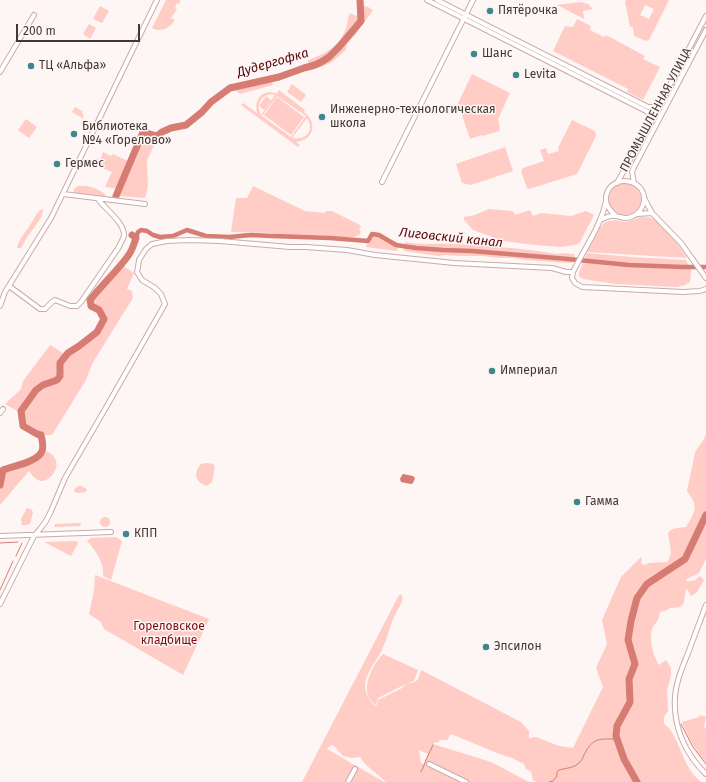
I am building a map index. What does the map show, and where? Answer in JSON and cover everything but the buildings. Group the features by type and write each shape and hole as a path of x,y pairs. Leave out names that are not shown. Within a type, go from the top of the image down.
{"street":[{"path":"0,299 51,218 157,0"},
{"path":"427,0 465,17 648,107 654,107 660,104"},
{"path":"437,0 465,17 649,112 651,116 650,122"},
{"path":"382,182 474,0"},
{"path":"0,72 34,15"},
{"name":"ПРОМЫШЛЕННАЯ УЛИЦА","path":"617,183 706,16"},
{"name":"ПРОМЫШЛЕННАЯ УЛИЦА","path":"634,183 632,172 636,161 706,30"},
{"path":"706,278 674,234 652,213 642,191 637,185 627,181 617,183 609,190 600,220 572,275 573,281 582,287 683,292 700,291 706,289"},
{"path":"63,194 145,204"},
{"path":"9,286 40,309 45,309 55,300 73,307 77,306 119,247 124,235 120,223 98,198"},
{"path":"636,214 643,205 644,198"},
{"path":"606,201 610,211 616,216"},
{"path":"600,220 608,216 626,218 636,214 652,213"},
{"path":"0,604 34,536 51,511 65,478 165,304 161,294 155,288 142,280 138,272 138,260 146,249 152,244 167,241 189,240 220,241 347,250 375,255 454,263 552,268 566,272 573,272"},
{"path":"0,306 5,292"},
{"path":"0,413 3,409"},
{"path":"0,536 34,536 112,532"},
{"path":"706,605 678,681 675,696 677,729 688,752 706,774"},
{"path":"429,764 466,782"},
{"path":"348,782 355,769"}],"green space":[{"path":"166,0 180,0 180,4 177,3 175,8 177,9 171,18 175,20 165,29 159,30 152,28"},
{"path":"626,0 669,0 649,40 646,41 634,36 633,27 630,27 625,2","holes":["645,5 654,9 649,19 640,15"]},
{"path":"580,2 588,4 593,9 583,11 584,19 557,5"},
{"path":"100,6 109,11 102,23 93,19"},
{"path":"364,6 373,10 347,44 346,50 332,62 321,67 316,68 307,61 331,49 343,35 350,13 356,16"},
{"path":"577,19 591,26 590,30 604,37 606,35 645,56 643,59 660,67 643,100 627,92 628,89 553,51 565,26 573,27"},
{"path":"89,24 96,28 90,39 83,34"},
{"path":"472,74 510,93 498,119 500,128 499,131 470,139 458,103"},
{"path":"270,79 273,85 240,94 233,88"},
{"path":"292,84 306,95 301,102 287,92"},
{"path":"279,90 305,110 304,112 311,121 312,130 310,135 302,141 296,142 300,145 298,147 241,105 243,103 257,113 256,108 258,99 264,93 273,92 278,94 277,93","holes":["271,94 275,95 261,115 259,104 264,97","277,96 306,116 291,137 262,116","307,118 310,127 308,134 301,138 292,138"]},
{"path":"266,96 271,100 264,110 259,106"},
{"path":"277,97 304,117 291,135 264,115"},
{"path":"75,107 82,111 84,119 72,112"},
{"path":"26,119 37,127 29,138 18,130"},
{"path":"572,120 595,131 596,136 577,174 529,189 527,188 521,171 523,168 544,161 540,150 546,148 548,154 559,151 558,148"},
{"path":"144,133 158,137 147,160 148,187 145,198 118,196"},
{"path":"505,147 513,171 471,185 462,183 456,164"},
{"path":"103,152 111,156 113,154 130,162 119,189 105,187 112,172 92,164 95,158 100,160"},
{"path":"622,183 628,183 638,190 641,199 640,205 634,212 628,215 622,215 612,208 609,202 609,196 616,186"},
{"path":"78,186 86,186 95,189 105,194 105,197 75,193 73,190"},
{"path":"253,186 305,211 325,213 326,211 332,211 360,225 361,227 359,228 361,232 359,235 353,237 338,237 231,232 236,198 247,198"},
{"path":"42,209 43,210 38,222 21,248 17,248 21,238 36,215"},
{"path":"489,209 513,211 515,215 530,210 533,216 541,213 571,216 586,211 594,215 579,244 561,247 503,241 473,230 464,220 464,217 475,215"},
{"path":"641,217 653,218 660,223 687,258 586,252 597,230 605,222 614,220 626,222"},
{"path":"376,233 398,243 397,251 366,247 370,236"},
{"path":"405,242 503,247 557,254 574,254 575,258 572,263 568,263 483,256 438,256 405,251 403,249"},
{"path":"587,253 686,260 691,270 690,282 677,287 615,284 583,279 579,276 579,272"},
{"path":"122,265 134,273 127,289 132,291 133,298 92,364 86,380 52,435 45,435 40,431 38,433 28,425 23,413 37,392 62,378 63,362 71,354 82,348 98,335 105,321 104,314 93,303 93,299"},
{"path":"50,345 63,353 66,352 66,354 59,361 58,365 60,373 56,379 43,383 36,388 19,412 5,404 21,389 23,381"},
{"path":"706,434 706,559 699,573 686,581 693,581 700,576 704,580 697,592 692,596 686,589 684,601 681,606 669,608 668,610 660,612 653,627 651,641 653,651 659,665 666,660 671,668 667,691 668,711 664,717 664,724 672,732 690,770 701,782 537,782 533,780 531,772 526,769 524,764 451,734 447,740 440,740 438,743 436,742 433,744 491,762 529,782 386,782 365,764 360,757 352,758 343,756 333,745 327,749 384,782 302,782 399,595 402,595 401,603 393,619 382,650 367,677 365,686 370,700 367,687 368,680 375,665 383,654 418,670 414,681 407,684 417,680 421,670 521,722 529,731 529,738 536,737 559,746 573,748 603,687 596,668 607,644 602,620 621,577 641,557 642,564 645,565 649,563 667,562 669,559 670,548 668,533 674,529 686,527 695,509 693,500 687,491 695,453","holes":["406,684 402,688 378,700 377,705 375,706 370,700 376,705 378,698","419,750 428,754 424,764 421,763"]},
{"path":"46,451 53,455 56,461 55,472 47,479 42,481 34,478 29,471 0,505 0,487 2,484 4,470 35,460"},
{"path":"201,464 213,464 215,467 212,482 207,486 198,480 196,474 198,467"},
{"path":"79,486 87,489 86,492 74,492 75,488"},
{"path":"27,508 31,509 33,512 30,524 22,525 21,519"},
{"path":"103,517 107,517 110,522 107,527 103,527 100,524 100,520"},
{"path":"80,523 80,526 54,526 55,524"},
{"path":"116,537 122,541 111,580 103,576 99,557 87,541 91,538"},
{"path":"76,541 78,543 71,556 44,542"},
{"name":"Гореловское кладбище","path":"95,575 209,619 183,675 104,629 101,622 89,614 94,590"},
{"path":"700,715 706,717 704,727 706,728 706,762 689,738 682,722 699,717"}],"shaded area":[{"path":"403,474 413,476 415,478 413,483 401,482 400,479"}],"waterway":[{"name":"Дудергофка","path":"116,196 143,132 157,136 171,128 186,125 202,112 211,102 230,88 279,77 323,61 339,47 361,21 360,0"},
{"name":"Лиговский канал","path":"136,238 138,232 141,230 160,237 173,236 187,230 206,236 229,237 251,235 368,241 372,234 379,235 396,245 416,248 472,251 629,265 706,267"},
{"name":"Дудергофка","path":"0,485 3,470 31,461 40,455 43,449 41,435 23,426 21,411 36,390 43,385 57,380 60,376 60,363 68,353 97,332 104,319 99,310 91,306 90,300 129,254 136,238 132,235"},
{"path":"637,782 624,759 616,736 617,726 630,702 629,679 635,664 628,640 631,621 637,598 647,584 685,559 706,515"},
{"path":"0,543 18,542"},
{"path":"16,556 22,543"},
{"path":"0,590 13,561"},
{"path":"681,724 693,747 706,764"},
{"path":"549,782 553,781 559,770 573,767 578,764 592,743 603,739 617,739"},
{"path":"425,762 433,745"},
{"path":"421,772 425,763"}],"place":[{"name":"Пятёрочка","path":"490,11"},
{"name":"Шанс","path":"474,54"},
{"name":"ТЦ «Альфа»","path":"31,66"},
{"name":"Levita","path":"516,75"},
{"name":"Инженерно-технологическая школа","path":"322,117"},
{"name":"Библиотека №4 «Горелово»","path":"74,134"},
{"name":"Гермес","path":"57,164"},
{"name":"Империал","path":"492,371"},
{"name":"Гамма","path":"577,502"},
{"name":"КПП","path":"126,534"},
{"name":"Эпсилон","path":"486,647"}]}
